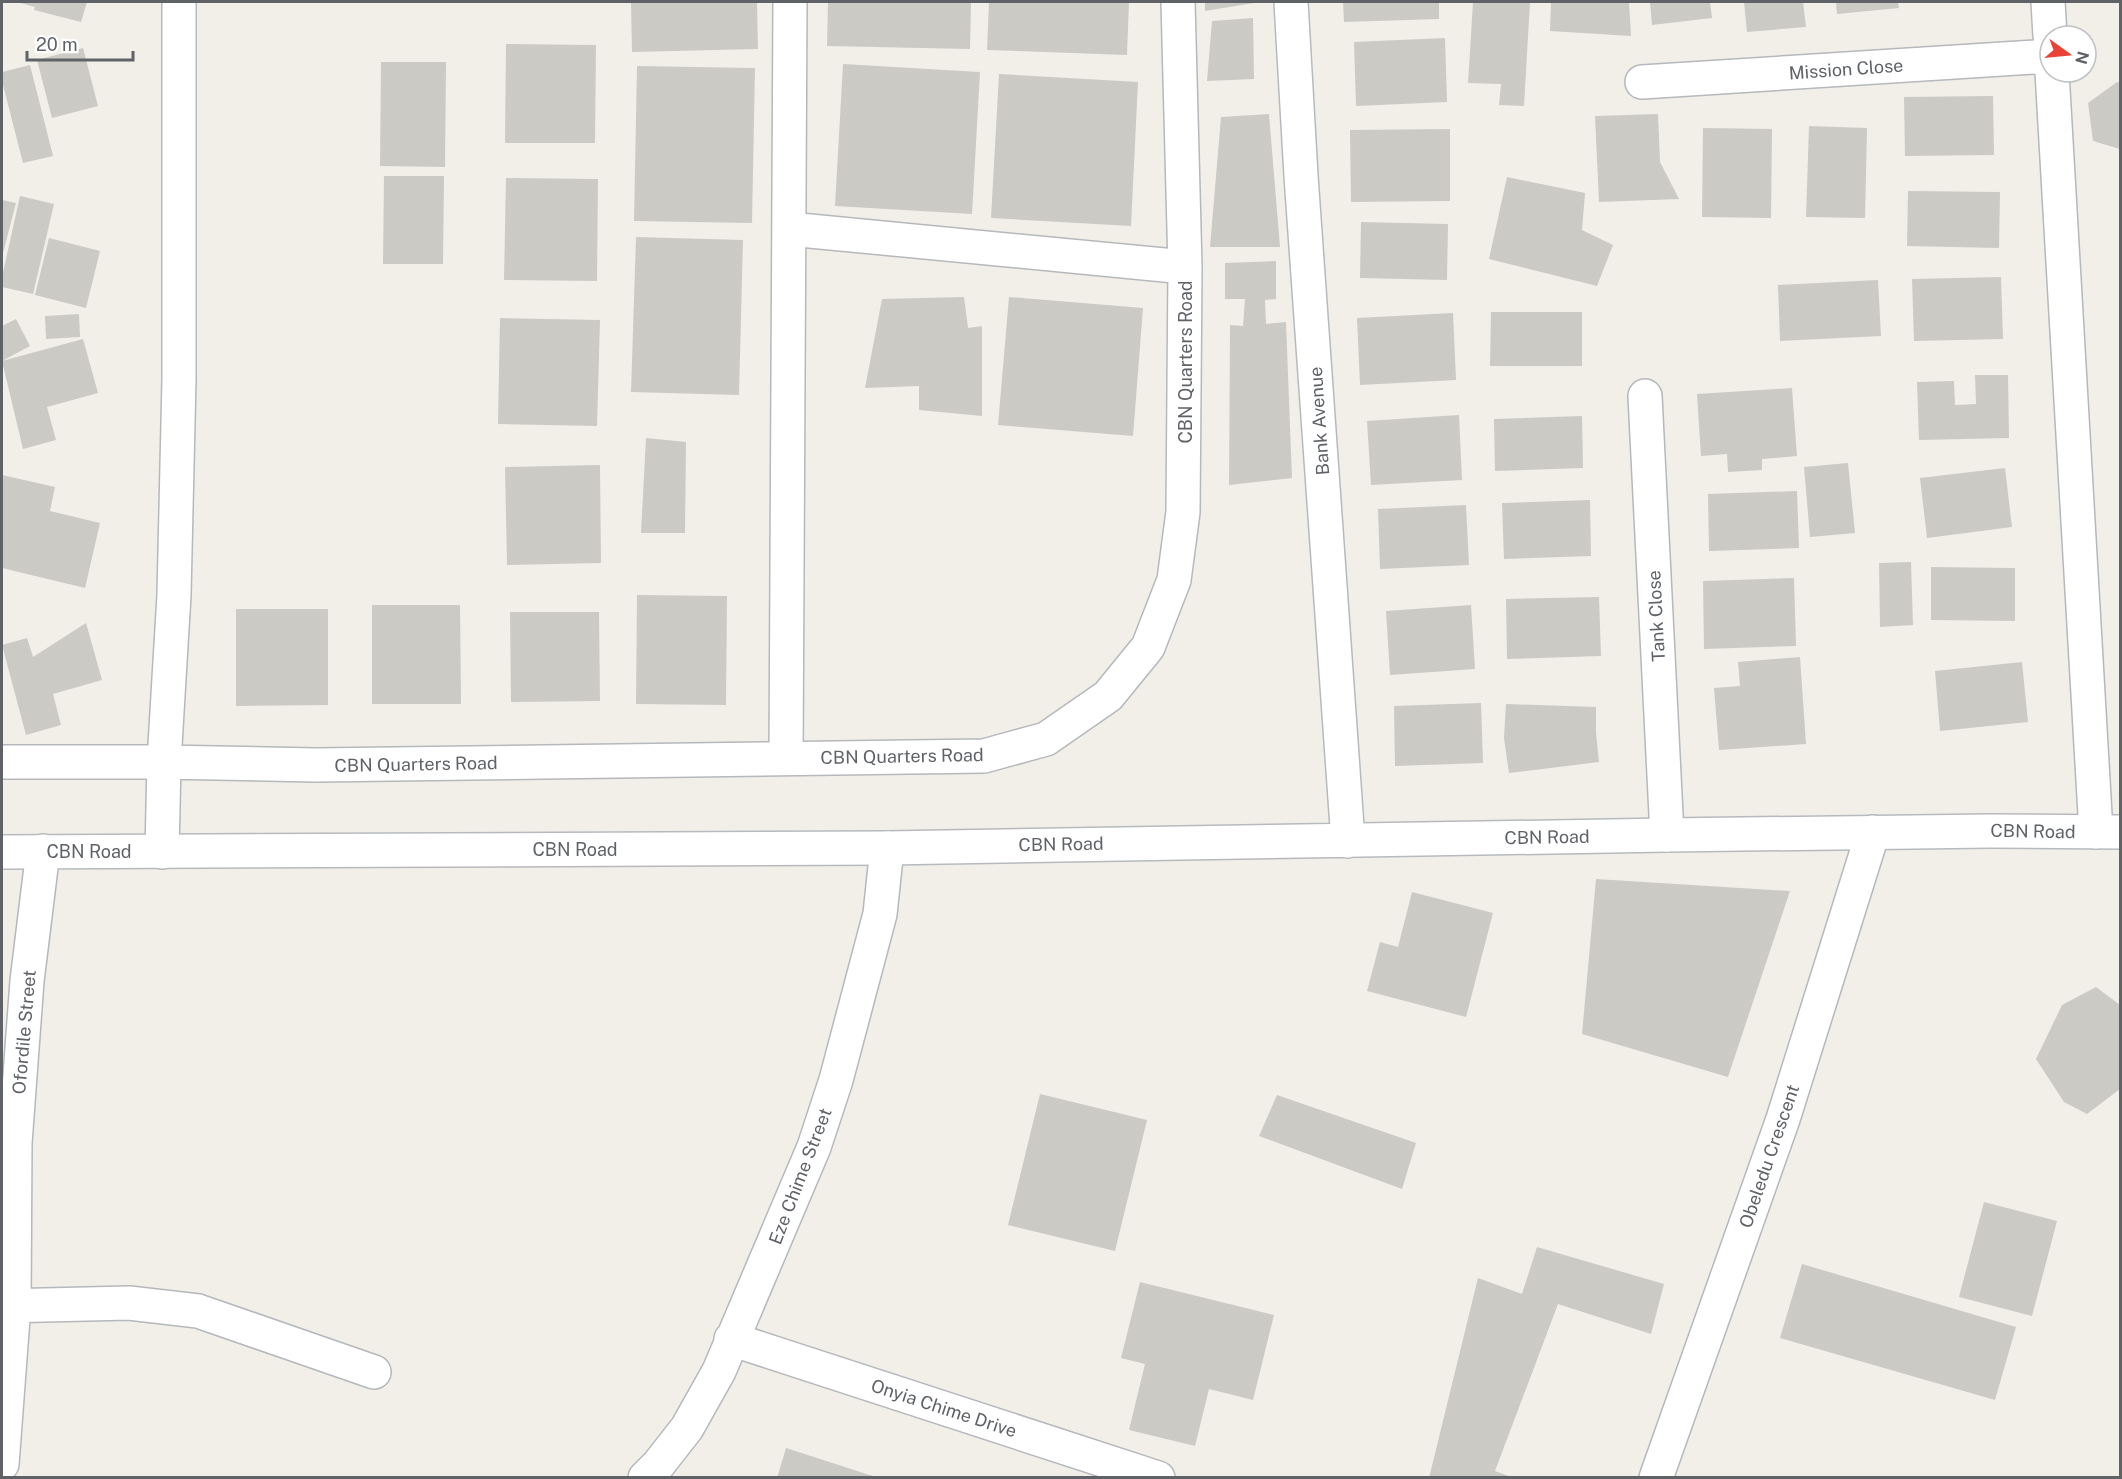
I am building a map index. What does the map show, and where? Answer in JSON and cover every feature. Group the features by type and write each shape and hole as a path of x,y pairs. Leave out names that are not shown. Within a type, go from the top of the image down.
{"street":[{"path":"162,852 164,762 174,595 178,424 180,2"},
{"path":"786,758 790,2"},
{"name":"CBN Quarters Road","path":"2,762 316,765 984,756 1046,739 1108,696 1149,647 1174,580 1183,512 1185,267 1178,2"},
{"name":"Bank Avenue","path":"1291,2 1348,841"},
{"path":"2048,2 2049,24"},
{"name":"Mission Close","path":"1642,82 2038,57"},
{"path":"2053,84 2108,832"},
{"path":"789,229 1185,267"},
{"name":"Tank Close","path":"1645,396 1667,835"},
{"name":"CBN Road","path":"2,852 887,849 1110,843 1873,832 2108,832"},
{"name":"Obeledu Crescent","path":"1656,1478 1783,1119 1873,832"},
{"name":"Eze Chime Street","path":"645,1478 687,1428 719,1371 814,1147 836,1080 880,914 887,849"},
{"name":"Ofordile Street","path":"2,1464 15,1143 27,981 43,851"},
{"path":"8,1305 129,1303 198,1311 374,1372"},
{"name":"Onyia Chime Drive","path":"731,1340 1158,1478"}],"building":[{"path":"17,2 87,2 81,22 34,10 35,7"},
{"path":"631,2 757,2 758,49 632,52"},
{"path":"828,2 971,2 970,49 827,46"},
{"path":"989,2 1129,2 1127,55 987,50"},
{"path":"1205,2 1254,2 1254,3 1205,11"},
{"path":"1343,2 1439,2 1439,19 1344,22"},
{"path":"1473,2 1530,2 1524,106 1499,105 1501,84 1468,83"},
{"path":"1551,2 1629,2 1631,36 1550,31"},
{"path":"1650,2 1710,2 1712,18 1652,25"},
{"path":"1744,2 1803,2 1806,27 1747,32"},
{"path":"1836,2 1898,2 1899,8 1837,14"},
{"path":"1253,18 1254,79 1207,81 1212,21"},
{"path":"1445,38 1447,102 1356,106 1354,42"},
{"path":"506,44 596,45 595,143 505,143"},
{"path":"83,48 98,106 52,118 37,60"},
{"path":"381,62 446,62 445,167 380,166"},
{"path":"843,64 980,72 972,214 835,206"},
{"path":"30,65 53,156 23,163 2,81 2,72"},
{"path":"637,66 755,68 752,223 634,221"},
{"path":"999,74 1138,82 1131,226 991,218"},
{"path":"2117,82 2120,83 2120,149 2093,141 2088,103"},
{"path":"1993,96 1994,155 1905,156 1904,97"},
{"path":"1269,114 1280,247 1210,247 1221,117"},
{"path":"1658,114 1660,162 1679,199 1599,202 1595,116"},
{"path":"1809,126 1867,128 1865,218 1806,217"},
{"path":"1703,128 1772,129 1771,218 1702,217"},
{"path":"1450,129 1450,201 1351,202 1350,130"},
{"path":"384,176 444,176 443,264 383,264"},
{"path":"1507,177 1585,193 1582,230 1613,245 1597,286 1489,259"},
{"path":"506,178 598,179 597,281 504,280"},
{"path":"1908,191 2000,192 1999,248 1907,246"},
{"path":"20,196 54,204 33,294 2,287 2,277"},
{"path":"2,200 16,203 2,257"},
{"path":"1361,222 1448,224 1447,280 1360,278"},
{"path":"636,237 743,240 739,395 631,392"},
{"path":"49,238 100,251 86,308 35,295"},
{"path":"1276,261 1276,299 1265,300 1266,324 1286,322 1292,478 1229,485 1230,325 1243,326 1245,299 1225,299 1225,263"},
{"path":"2001,277 2003,339 1914,341 1912,279"},
{"path":"1878,280 1881,336 1780,341 1778,285"},
{"path":"964,297 968,328 982,326 982,416 919,410 919,386 865,388 882,299"},
{"path":"1009,297 1143,308 1133,436 998,425"},
{"path":"1491,312 1582,312 1582,366 1490,366"},
{"path":"1453,313 1456,380 1360,385 1357,318"},
{"path":"79,314 80,337 46,339 45,316"},
{"path":"500,318 600,320 597,426 498,424"},
{"path":"16,319 30,346 2,361 2,326"},
{"path":"83,339 98,393 47,407 56,440 23,449 2,361"},
{"path":"1975,375 2008,375 2009,438 1919,440 1917,382 1954,381 1955,405 1976,404"},
{"path":"1792,388 1797,456 1762,459 1762,470 1728,472 1727,454 1701,456 1697,394"},
{"path":"1459,415 1462,480 1371,485 1367,421"},
{"path":"1582,416 1583,468 1495,471 1494,419"},
{"path":"646,438 686,442 685,533 641,533"},
{"path":"1848,463 1855,533 1810,537 1804,467"},
{"path":"600,465 601,563 507,565 505,467"},
{"path":"2005,468 2012,527 1927,538 1920,478"},
{"path":"2,475 55,487 50,511 100,523 85,588 2,568"},
{"path":"1797,491 1799,548 1709,551 1708,494"},
{"path":"1590,500 1591,556 1504,559 1502,503"},
{"path":"1466,505 1469,565 1380,569 1378,509"},
{"path":"1911,562 1913,625 1880,627 1879,563"},
{"path":"1931,567 2015,568 2015,621 1931,620"},
{"path":"1794,578 1796,646 1704,649 1703,581"},
{"path":"637,595 727,596 726,705 636,704"},
{"path":"1599,597 1601,656 1507,659 1506,599"},
{"path":"372,605 460,605 461,704 372,704"},
{"path":"1471,605 1475,669 1390,675 1386,611"},
{"path":"236,609 328,609 328,705 236,706"},
{"path":"510,612 599,612 600,701 511,702"},
{"path":"86,623 102,680 53,694 61,725 26,735 2,645 27,638 33,657"},
{"path":"1800,657 1806,744 1719,750 1714,688 1740,686 1738,662"},
{"path":"2022,662 2028,722 1940,731 1935,671"},
{"path":"1481,703 1483,763 1395,766 1394,706"},
{"path":"1506,704 1596,707 1599,762 1509,773 1504,738"},
{"path":"1596,879 1790,891 1728,1077 1582,1034"},
{"path":"1412,892 1493,913 1466,1017 1367,991 1380,942 1398,947"},
{"path":"2096,987 2120,1005 2120,1089 2087,1114 2064,1102 2036,1059 2062,1005"},
{"path":"1040,1094 1147,1120 1115,1251 1008,1225"},
{"path":"1277,1095 1416,1143 1402,1189 1259,1136"},
{"path":"1984,1202 2057,1221 2032,1316 1959,1297"},
{"path":"1537,1247 1664,1284 1651,1334 1558,1304 1495,1471 1514,1478 1429,1478 1478,1278 1522,1294"},
{"path":"1802,1264 2016,1327 1995,1400 1780,1338"},
{"path":"1140,1282 1274,1315 1253,1400 1209,1389 1195,1446 1129,1430 1145,1364 1121,1358"},
{"path":"786,1448 876,1477 876,1478 777,1478"}]}
